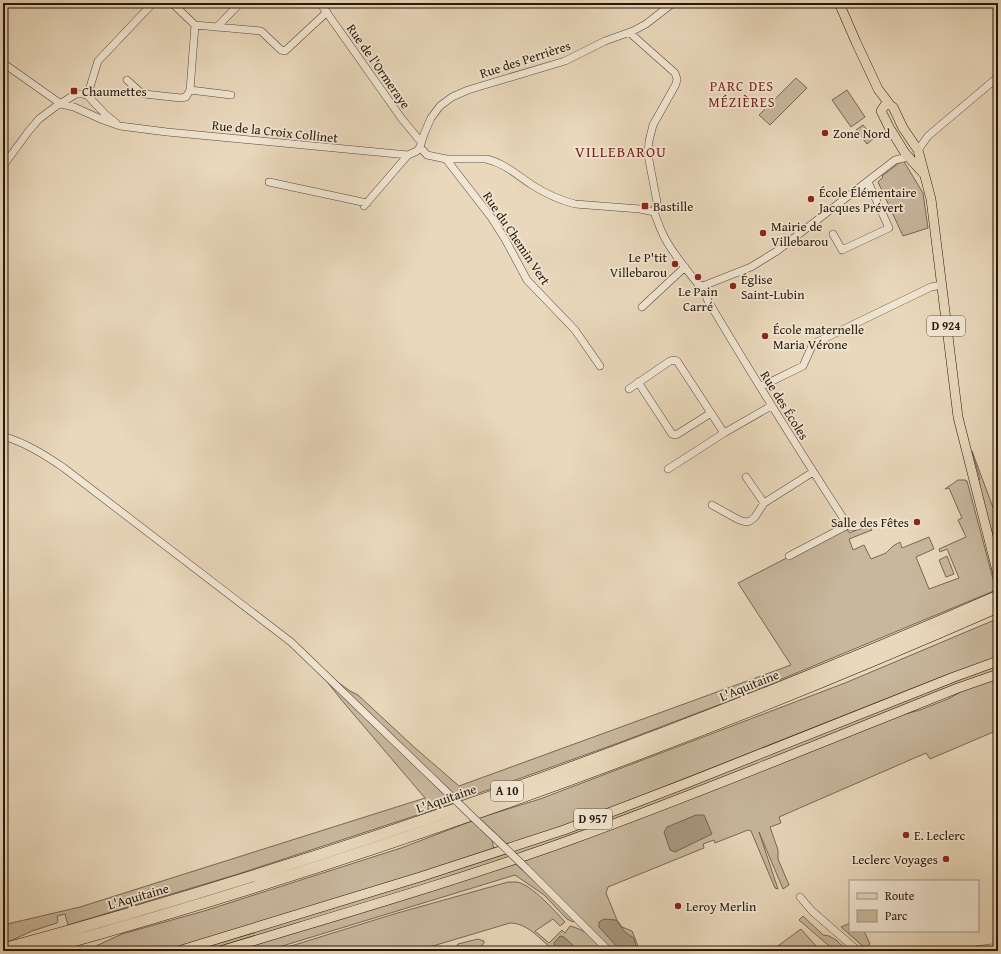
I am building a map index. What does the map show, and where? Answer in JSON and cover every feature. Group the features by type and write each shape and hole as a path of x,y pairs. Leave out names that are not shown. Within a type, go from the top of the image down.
{"highway":[{"name":"L'Aquitaine","path":"3,949 109,920 248,878 366,840 484,799 740,704 998,596"},
{"name":"L'Aquitaine","path":"37,951 172,912 297,873 535,792 763,706 998,607"}],"main road":[{"name":"D 924","path":"839,3 878,89 884,118 911,154 923,173 933,210 959,425 998,575"},
{"name":"D 924","path":"878,89 895,110 903,128 912,141 911,154"},
{"path":"882,109 884,105 890,104"},
{"name":"D 957","path":"178,951 420,877 564,830 998,661"},
{"name":"D 957","path":"220,951 486,869 566,841 672,802 958,688 998,674"}],"street":[{"path":"90,97 90,86 98,61 153,3"},
{"path":"172,3 195,25 261,31 281,50 285,51 327,12"},
{"path":"217,27 240,3"},
{"name":"Rue de l'Ormeraye","path":"320,3 421,145"},
{"name":"Rue des Perrières","path":"421,145 431,118 440,106 452,97 468,90 554,65 605,41 630,33 646,24 673,3"},
{"path":"127,80 144,94 184,98 188,96 190,90 195,25"},
{"path":"630,33 675,72 677,79 676,84 653,125 649,141 648,155 657,199 654,212 662,232 685,267 698,284 703,286 760,263 777,251 895,160 911,154 928,136 998,77"},
{"path":"3,63 61,104 74,107 88,113 94,108 95,103"},
{"path":"83,94 90,86"},
{"path":"190,90 231,95"},
{"path":"3,166 34,125 45,114 74,96 83,94 90,97 108,117 120,126"},
{"path":"74,96 72,102 74,107"},
{"name":"Rue de la Croix Collinet","path":"88,113 120,126 167,132 408,155"},
{"path":"912,141 928,136"},
{"path":"269,182 366,204 408,155 417,152 421,145 427,155 446,159 478,159 492,161 505,167 533,186 575,204 640,209 654,212"},
{"name":"Rue du Chemin Vert","path":"446,159 491,217 505,239 527,280 575,330 600,366"},
{"path":"833,234 842,250 889,228 868,182"},
{"path":"642,307 685,267"},
{"path":"760,387 803,366 812,346 815,343 931,287 941,285"},
{"name":"Rue des Écoles","path":"703,286 707,299 771,406 848,525"},
{"path":"628,389 670,361 675,360 724,433"},
{"path":"638,382 674,435 710,413"},
{"path":"668,469 724,433 771,406"},
{"path":"3,436 24,443 64,468 291,642 452,796 609,951"},
{"path":"712,505 739,520 746,522 753,520 764,503 813,472"},
{"path":"746,477 764,503"},
{"path":"789,556 848,525 853,528 858,526"},
{"path":"800,898 812,911 858,951"},
{"path":"966,951 998,947"}],"green space":[{"path":"796,78 807,88 770,125 759,115"},
{"path":"847,90 865,117 851,127 832,100"},
{"path":"863,125 874,138 867,144 856,130"},
{"path":"903,160 923,193 928,228 903,236 878,182 883,177 882,176"},
{"path":"972,451 998,521 998,553 977,482 980,479"},
{"path":"958,480 967,481 996,590 729,701 460,800 328,675 358,695 459,786 791,665 738,583 845,528 850,533 869,524 872,530 849,539 853,550 864,545 871,559 886,553 900,542 902,548 929,537 934,549 916,557 929,589 959,578 947,549 940,552 939,549 966,537 958,520 962,518 949,488 945,489"},
{"path":"947,556 954,574 946,577 939,560"},
{"path":"998,615 998,657 941,677 580,820 508,845 479,818 540,799 845,683 992,621"},
{"path":"998,665 998,670 702,786 518,855 513,850"},
{"path":"324,678 454,803 235,875 68,925 65,914 57,916 57,923 32,931 10,941 3,942 3,925 80,907 425,798"},
{"path":"998,678 998,730 930,759 926,753 779,817 781,823 770,827 778,850 778,859 789,885 783,889 759,832 778,889 775,888 751,831 748,830 715,843 714,840 703,844 704,848 608,887 606,893 617,920 622,927 632,931 640,951 611,951 524,861 894,717 920,710 948,699 964,690"},
{"path":"472,821 492,840 494,850 166,951 78,951 96,946 122,934 204,911 401,848"},
{"path":"506,853 510,858 209,951 189,951"},
{"path":"516,864 575,920 573,922 567,919 544,895 515,875 266,951 231,951"},
{"path":"508,882 517,882 529,888 543,899 565,922 560,926 553,919 535,931 549,943 562,930 565,933 570,926 582,930 606,951 554,951 528,929 517,924 510,923 416,951 275,951 394,914"},
{"path":"803,916 823,935 829,936 836,940 848,951 835,951 799,920"},
{"path":"849,923 849,932 864,932 870,944 865,948 841,927"},
{"path":"801,929 816,946 809,951 771,951"},
{"path":"478,939 484,941 484,943 478,951 453,951 458,944"}],"shaded area":[{"path":"696,815 704,815 712,834 675,852 670,850 664,832 667,827"},
{"path":"604,919 616,920 625,932 634,938 637,951 621,951 599,927 599,922"},
{"path":"560,936 564,937 579,951 558,951 555,948 554,943"}],"place":[{"name":"Chaumettes","path":"74,91"},
{"name":"Zone Nord","path":"825,133"},
{"name":"École Élémentaire Jacques Prévert","path":"811,199"},
{"name":"Bastille","path":"645,206"},
{"name":"Mairie de Villebarou","path":"763,233"},
{"name":"Le P'tit Villebarou","path":"675,264"},
{"name":"Le Pain Carré","path":"698,277"},
{"name":"Église Saint-Lubin","path":"733,286"},
{"name":"École maternelle Maria Vérone","path":"765,336"},
{"name":"Salle des Fêtes","path":"917,522"},
{"name":"E. Leclerc","path":"906,835"},
{"name":"Leclerc Voyages","path":"946,859"},
{"name":"Leroy Merlin","path":"678,906"}],"district":[{"name":"PARC DES MÉZIÈRES","path":"742,94"},
{"name":"VILLEBAROU","path":"621,152"}]}
